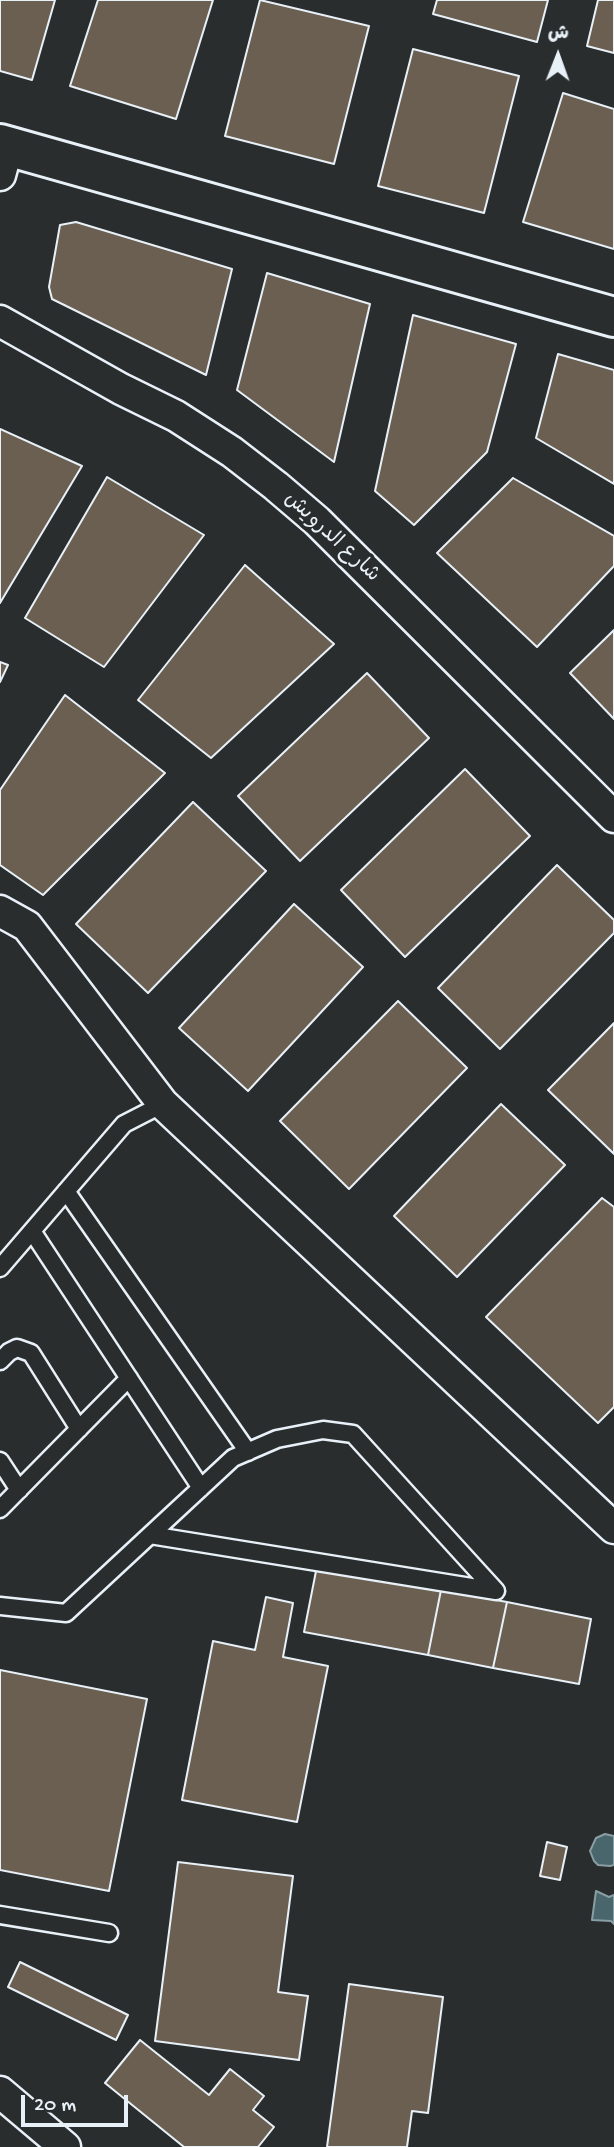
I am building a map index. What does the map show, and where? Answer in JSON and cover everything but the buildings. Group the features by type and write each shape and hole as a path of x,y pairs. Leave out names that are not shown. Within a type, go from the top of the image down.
{"street":[{"path":"3,155 614,317"},
{"name":"شارع الدرويش","path":"0,321 121,389 176,416 232,452 276,486 317,522 614,817"},
{"path":"0,911 27,926 163,1104 614,1528"},
{"path":"0,2092 65,2147"}],"lane":[{"path":"0,1268 124,1124 163,1104"},
{"path":"66,1191 248,1452"},
{"path":"32,1231 201,1488"},
{"path":"0,1360 17,1348 31,1353 79,1429"},
{"path":"0,1509 129,1378"},
{"path":"0,1606 66,1614 150,1535 233,1458 277,1439 323,1430 353,1434 496,1591 150,1535"},
{"path":"0,1461 19,1490"},
{"path":"0,1915 109,1933"}],"water":[{"path":"605,1834 614,1836 614,1865 610,1866 598,1865 590,1851 596,1838"},
{"path":"596,1891 609,1897 614,1895 614,1924 611,1921 592,1920"}]}
